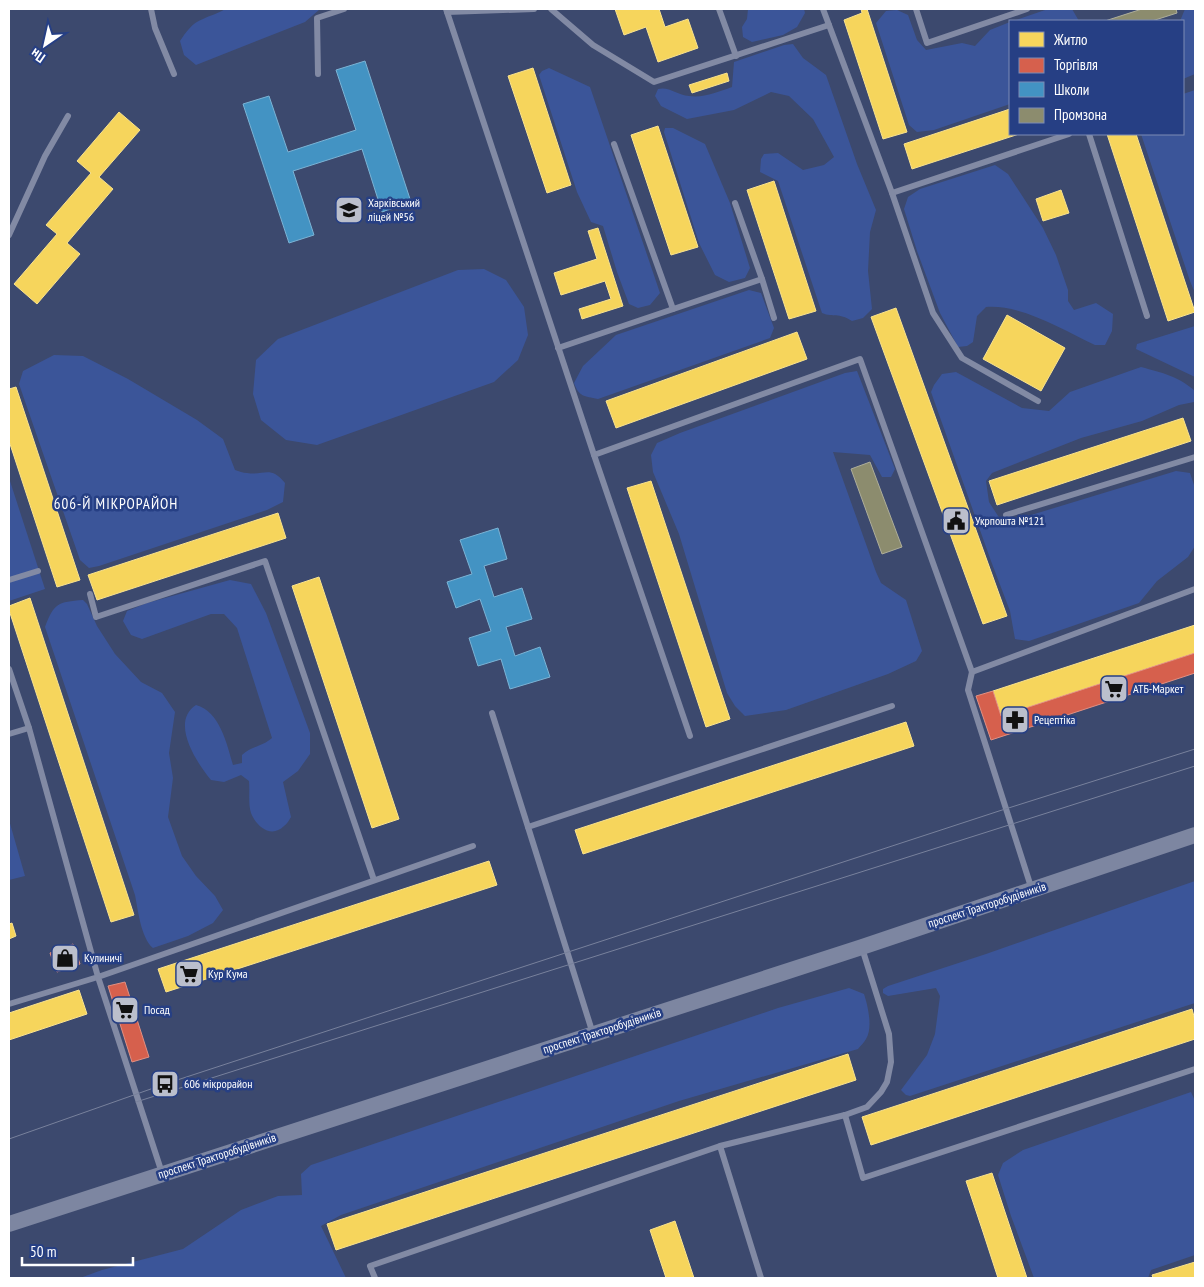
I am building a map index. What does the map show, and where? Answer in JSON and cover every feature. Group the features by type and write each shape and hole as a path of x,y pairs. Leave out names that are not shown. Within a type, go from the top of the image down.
{"main road":[{"name":"проспект Тракторобудівників","path":"9,1224 1033,891 1195,835"}],"lane":[{"path":"151,9 155,28 174,74"},
{"path":"318,74 317,18 344,9"},
{"path":"534,9 446,10 558,348 690,736"},
{"path":"550,9 593,45 654,82 829,25"},
{"path":"719,9 736,56"},
{"path":"823,9 892,193 933,313 962,358 1038,401"},
{"path":"916,9 927,43 1026,9"},
{"path":"9,235 45,156 68,116"},
{"path":"892,193 1066,135"},
{"path":"1089,135 1147,316"},
{"path":"614,144 673,309"},
{"path":"735,203 774,318"},
{"path":"558,348 762,279"},
{"path":"594,455 860,359 972,672 968,690 1033,891"},
{"path":"1006,514 1195,457"},
{"path":"90,594 96,616 265,561 374,880"},
{"path":"9,580 38,571"},
{"path":"972,672 1195,589"},
{"path":"9,669 29,728 98,977 163,1174"},
{"path":"528,827 892,706"},
{"path":"492,713 593,1034"},
{"path":"9,734 29,728"},
{"path":"9,1004 98,977 473,846"},
{"path":"375,1278 370,1266 720,1146 845,1115 867,1107 881,1092 890,1073 891,1062 889,1034 862,947"},
{"path":"845,1115 863,1178 1195,1069"},
{"path":"720,1146 761,1278"}],"shaded area":[{"path":"225,9 320,9 305,22 196,65 184,55 180,41 192,25"},
{"path":"748,9 804,9 805,13 797,27 783,35 752,42 743,37 742,27 747,19"},
{"path":"1048,9 1072,9 1078,20 1016,20"},
{"path":"1185,9 1195,9 1195,74 1184,79 1184,20 1180,20"},
{"path":"897,10 908,15 917,40 926,50 962,43 975,46 990,30 1009,22 1009,104 934,130 917,132 909,125 876,23 886,11"},
{"path":"793,44 803,58 826,75 857,164 876,210 870,232 868,271 872,309 863,318 852,321 840,316 822,313 778,181 760,172 761,159 764,154 778,153 803,170 824,165 834,157 813,119 789,96 771,92 734,110 687,119 661,106 655,96 658,89 662,88 685,95 700,96 732,87 734,62 784,45"},
{"path":"549,68 590,87 660,293 650,305 638,308 629,304 603,226 591,222 577,192 539,75 542,71"},
{"path":"1195,90 1195,293 1141,135 1184,135 1184,94"},
{"path":"665,128 673,128 705,144 730,203 750,268 745,278 729,282 715,275 699,243 664,132"},
{"path":"995,165 1008,174 1043,228 1056,255 1068,290 1068,301 1074,310 1096,303 1113,314 1112,331 1105,345 1095,345 1042,319 1027,314 999,307 986,307 977,316 973,342 967,346 958,347 940,313 904,209 908,197 920,189"},
{"path":"484,269 506,280 524,307 528,335 518,360 494,382 317,445 286,440 261,420 253,394 256,360 278,339 458,270"},
{"path":"749,290 761,293 774,328 770,338 598,399 583,395 576,388 574,383 583,366 616,335"},
{"path":"1195,326 1195,377 1136,349 1137,344"},
{"path":"54,355 83,356 128,379 197,420 223,439 235,470 253,474 267,472 275,474 280,478 285,483 283,502 267,510 89,568 80,560 19,384 23,371"},
{"path":"1141,367 1170,376 1182,382 1195,391 1194,402 1179,405 1142,421 1081,438 992,473 986,481 989,502 1000,519 1018,519 1176,471 1190,473 1195,488 1195,546 1188,557 1157,581 1139,603 1029,641 1015,639 1010,611 931,392 934,385 942,374 956,372 1022,408 1049,411 1070,392"},
{"path":"857,371 895,469 891,477 882,477 870,455 833,452 876,572 881,583 906,600 922,651 916,661 888,674 786,710 745,716 735,706 727,693 679,534 653,472 651,455 657,443 680,433 845,373"},
{"path":"9,478 45,589 9,601"},
{"path":"230,580 251,584 266,613 310,733 310,754 298,771 283,782 291,817 279,830 274,831 264,829 253,818 250,806 249,781 241,775 224,782 211,780 193,753 185,731 185,721 189,712 196,705 204,708 217,721 233,765 242,763 242,755 245,752 272,738 237,628 224,614 211,614 142,639 131,635 123,621 127,611 147,603"},
{"path":"83,600 115,654 141,682 162,693 175,712 169,753 173,778 168,817 182,856 196,876 215,896 223,910 213,923 188,936 153,948 143,931 135,895 45,627 51,613 58,605"},
{"path":"9,820 25,876 9,880"},
{"path":"1195,881 1195,1003 910,1096 901,1090 927,1055 935,1034 940,996 936,988 888,996 883,993 883,989"},
{"path":"849,988 864,994 868,1011 868,1034 858,1049 679,1101 341,1215 321,1226 346,1278 80,1278 102,1270 183,1249 241,1210 278,1196 302,1195 301,1174 311,1165 778,1008"},
{"path":"1191,1092 1195,1101 1195,1255 1151,1270 1148,1278 1034,1278 998,1175 1003,1163 1023,1150"}],"building: Житло":[{"path":"615,9 659,9 665,27 688,19 698,48 658,62 646,27 624,35"},
{"path":"861,9 867,9 907,132 883,139 844,20 862,13"},
{"path":"533,68 571,185 547,193 508,76"},
{"path":"727,73 729,81 692,93 689,85"},
{"path":"1009,109 1009,135 1016,135 912,169 904,144"},
{"path":"119,112 140,130 99,177 113,189 67,243 80,254 37,304 14,284 57,234 46,225 91,173 77,161"},
{"path":"658,126 698,247 671,255 631,135"},
{"path":"1107,135 1136,135 1195,312 1168,321"},
{"path":"774,181 816,311 789,319 747,190"},
{"path":"1061,190 1069,213 1043,221 1036,199"},
{"path":"598,228 623,306 582,319 579,309 611,299 605,281 561,295 554,273 597,259 588,231"},
{"path":"896,308 1007,616 983,624 871,317"},
{"path":"1007,315 1065,348 1041,391 983,359"},
{"path":"797,332 807,359 616,428 606,401"},
{"path":"16,387 80,580 57,587 9,441 9,389"},
{"path":"1183,418 1191,441 997,505 989,481"},
{"path":"651,481 730,719 706,727 627,488"},
{"path":"278,513 286,538 97,600 88,575"},
{"path":"319,577 399,819 372,828 292,586"},
{"path":"30,598 134,915 111,922 9,610 9,606"},
{"path":"1195,625 1195,653 1001,716 993,691"},
{"path":"906,722 914,746 583,854 575,830"},
{"path":"489,861 497,885 166,992 158,969"},
{"path":"12,923 16,936 9,939 9,924"},
{"path":"79,990 87,1014 9,1040 9,1013"},
{"path":"1192,1009 1195,1020 1195,1039 871,1145 862,1117"},
{"path":"848,1054 856,1080 336,1250 327,1224"},
{"path":"992,1173 1027,1278 998,1278 966,1181"},
{"path":"675,1221 694,1278 666,1278 650,1230"},
{"path":"1195,1262 1195,1278 1153,1278 1152,1275"}],"building: Торгівля":[{"path":"1195,653 1195,673 991,740 976,696 993,691 1001,716"},
{"name":"Кулиничі","path":"73,944 80,964 57,972 50,953"},
{"path":"125,982 149,1057 132,1062 108,986"}],"building: Школи":[{"path":"365,61 411,202 382,212 362,149 293,171 314,235 289,243 243,104 269,96 288,152 356,130 336,70"},
{"path":"498,528 507,559 484,566 494,597 522,588 532,619 506,627 515,656 540,647 550,677 510,689 501,659 478,666 469,638 491,631 480,599 456,608 447,582 472,574 460,540"}],"building: Промзона":[{"path":"1142,9 1176,9 1177,13 1155,20 1108,20"},
{"path":"870,462 902,547 882,554 851,469"}],"tram line":[{"path":"9,1139 165,1084 999,811 1195,749"},
{"path":"136,1102 1195,766"}],"place":[{"name":"Харківський ліцей №56","path":"349,210"},
{"name":"Укрпошта №121","path":"956,521"},
{"name":"АТБ-Маркет","path":"1114,689"},
{"name":"Рецептіка","path":"1015,720"},
{"name":"Кулиничі","path":"65,958"},
{"name":"Кур Кума","path":"189,974"},
{"name":"Посад","path":"125,1010"},
{"name":"606 мікрорайон","path":"165,1084"}],"district":[{"name":"606-Й МІКРОРАЙОН","path":"116,504"}]}
